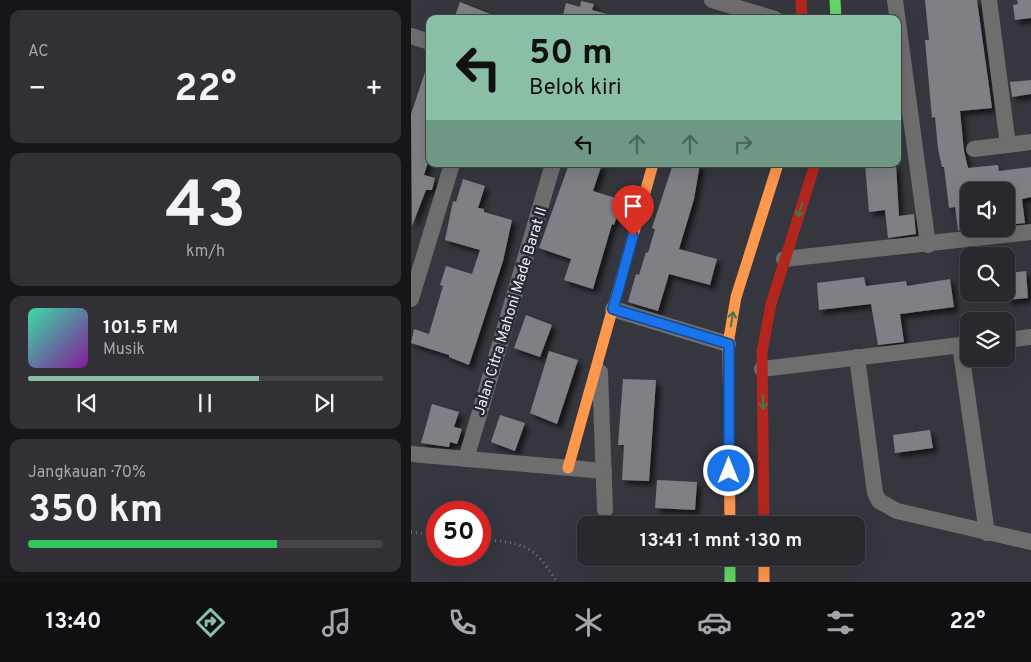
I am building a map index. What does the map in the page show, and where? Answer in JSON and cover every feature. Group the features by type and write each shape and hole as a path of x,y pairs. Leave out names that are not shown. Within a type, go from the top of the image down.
{"main road":[{"path":"801,0 803,15"},
{"path":"835,0 836,15"},
{"path":"568,468 652,167"},
{"path":"729,516 729,344 736,297 777,167"},
{"path":"764,516 762,352 771,304 814,167"},
{"path":"730,566 730,582"},
{"path":"764,566 764,582"}],"street":[{"path":"712,0 762,15"},
{"path":"895,0 897,15"},
{"path":"989,0 1008,145"},
{"path":"411,36 426,41"},
{"path":"901,43 929,245"},
{"path":"974,149 1031,142"},
{"path":"411,300 451,167"},
{"name":"Jalan Citra Mahoni Made Barat II","path":"466,459 552,167"},
{"path":"784,259 929,245 1031,232"},
{"path":"613,309 729,344"},
{"path":"1015,339 1031,337"},
{"path":"763,368 960,345"},
{"path":"599,356 605,510"},
{"path":"857,358 875,492 879,501 885,506 987,533 1031,542"},
{"path":"967,367 987,533"},
{"path":"411,454 603,471"}],"path":[{"path":"411,532 426,534"},
{"path":"491,540 520,544 542,558 557,582"}],"building":[{"path":"925,0 977,0 992,108 960,111 964,151 968,168 998,165 999,171 1031,167 1031,197 1022,199 1025,223 1015,224 1015,182 960,182 960,230 958,230 955,207 949,208 944,167 942,167 938,149 935,117 932,118 925,40 929,40"},
{"path":"1017,0 1031,0 1031,18 1015,20 1013,5 1018,4"},
{"path":"581,1 594,4 592,10 607,15 563,15 566,3 580,7"},
{"path":"460,2 492,15 455,15"},
{"path":"426,69 427,167 424,175 435,178 432,190 426,190 412,226 411,114"},
{"path":"1031,80 1031,94 1012,97 1010,82"},
{"path":"568,167 601,167 593,191 622,200 614,225 612,224 593,289 564,280 571,259 539,248"},
{"path":"672,167 699,167 694,199 679,249 717,259 710,285 669,274 658,311 628,302 636,274 639,275 646,252 648,253 655,229 652,228"},
{"path":"865,167 896,167 899,216 914,214 916,234 888,238 885,210 869,212"},
{"path":"463,179 485,186 478,208 484,209 484,212 512,220 503,261 469,365 449,357 449,355 411,343 414,329 429,334 443,286 440,285 446,266 472,274 480,250 445,240 453,201 456,202"},
{"path":"1026,271 1028,298 1015,299 1015,272"},
{"path":"864,277 866,286 906,281 907,286 950,279 954,307 900,314 904,342 878,345 871,304 819,310 817,283"},
{"path":"526,315 552,325 540,357 514,348"},
{"path":"549,351 578,360 557,424 530,413"},
{"path":"623,379 656,380 649,481 622,480 624,445 618,445"},
{"path":"432,404 459,412 454,427 462,429 457,444 450,442 449,447 421,443"},
{"path":"500,415 525,423 515,451 491,442"},
{"path":"930,430 933,448 895,453 893,435"},
{"path":"657,480 697,482 695,510 655,508"}],"traffic: fast":[{"path":"835,0 836,15"},
{"path":"730,566 730,582"}],"traffic: slow":[{"path":"568,468 652,167"},
{"path":"730,516 728,344 736,297 777,167"},
{"path":"764,566 764,582"}],"traffic: jam":[{"path":"801,0 802,15"},
{"path":"764,516 762,352 771,304 814,167"}],"route":[{"path":"633,236 613,309 729,344 729,471"}]}
